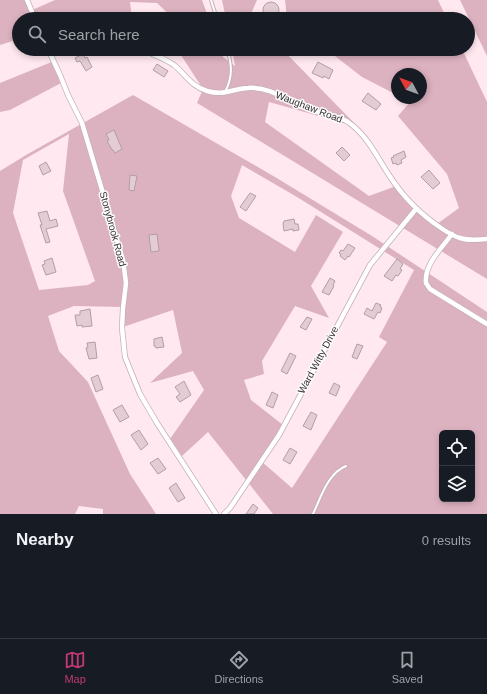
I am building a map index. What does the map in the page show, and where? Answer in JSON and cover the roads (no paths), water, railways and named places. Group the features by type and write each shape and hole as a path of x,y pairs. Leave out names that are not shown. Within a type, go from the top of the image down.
{"street":[{"path":"27,0 32,12"},
{"name":"Stonybrook Road","path":"51,56 82,123 123,260 126,284 122,328 125,358 140,394 216,514"},
{"name":"Waughaw Road","path":"158,56 174,65 187,79 205,90 225,93 249,88 261,89 311,110 348,122 370,144 406,199 426,218 460,238 470,240 487,239"},
{"name":"Ward Witty Drive","path":"224,514 230,508 278,436 370,265 416,209"},
{"path":"452,234 436,254 426,276 426,283 430,289 487,324"}],"lane":[{"path":"211,0 215,12"},
{"path":"225,93 230,82 232,72 229,56"},
{"path":"313,514 332,476 340,468 346,466"}]}
